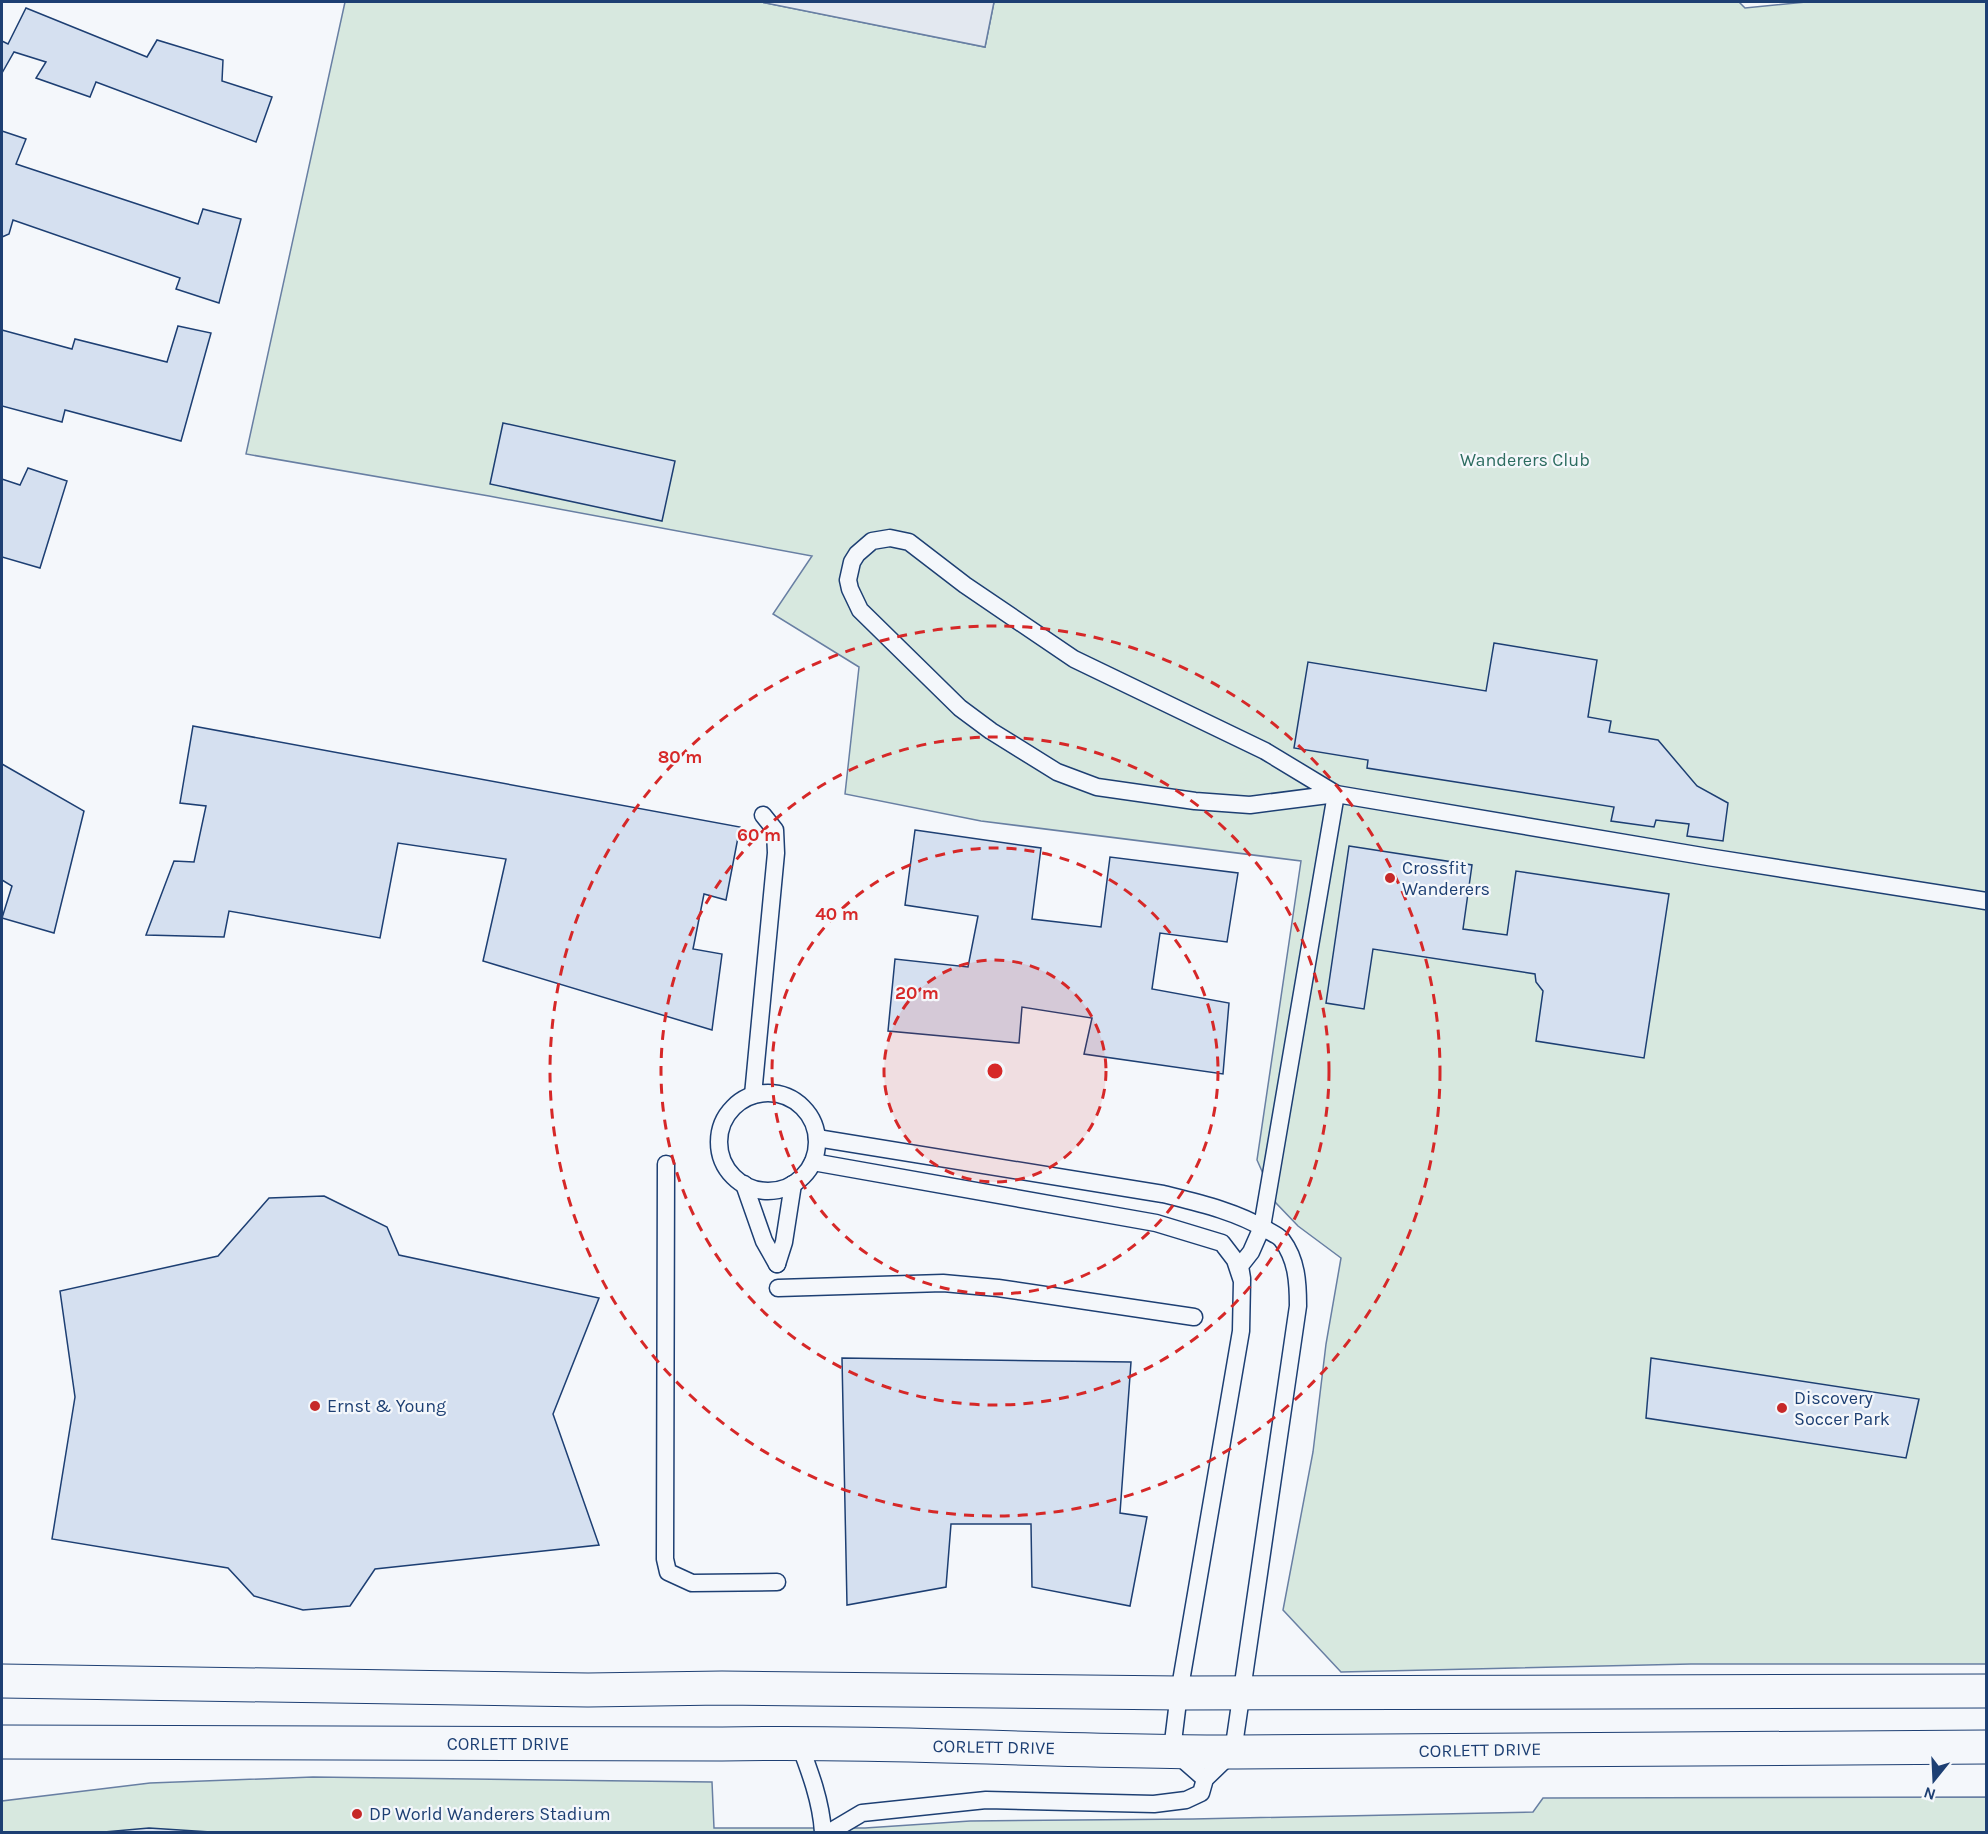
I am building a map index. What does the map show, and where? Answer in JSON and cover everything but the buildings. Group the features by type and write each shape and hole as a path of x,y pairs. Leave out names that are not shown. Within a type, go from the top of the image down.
{"main road":[{"path":"2,1681 588,1690 1179,1693 1986,1691"},
{"name":"CORLETT DRIVE","path":"2,1742 799,1743 1233,1752 1691,1747 1986,1747"}],"lane":[{"path":"1336,794 1264,752 1074,659 965,585 909,542 890,538 872,542 857,554 852,562 848,580 853,598 860,610 960,708 991,731 1057,772 1097,787 1194,801 1250,805 1336,794 1986,902"},
{"path":"1204,1779 1172,1750 1179,1693 1241,1331 1240,1266 1251,1252 1262,1227 1336,794"},
{"path":"753,1095 776,853 775,830 763,815"},
{"path":"778,1094 800,1104 815,1125 817,1150 813,1162 793,1184 783,1188 763,1190 744,1184 729,1171 721,1151 721,1129 729,1114 741,1101 753,1095 778,1094"},
{"path":"817,1138 1163,1194 1241,1216 1281,1239 1293,1259 1298,1280 1298,1306 1233,1752 1204,1779 1200,1793 1186,1800 1154,1804 986,1800 862,1813 830,1833"},
{"path":"813,1162 1156,1223 1222,1243 1235,1260 1242,1281"},
{"path":"666,1164 665,1558 668,1572 692,1583 777,1582"},
{"path":"744,1184 764,1241 777,1264 784,1242 793,1184"},
{"path":"778,1288 943,1283 998,1288 1194,1317"},
{"path":"799,1743 816,1790 822,1814 823,1833"}],"green space":[{"name":"Wanderers Club","path":"345,2 761,2 985,47 994,2 1739,2 1745,8 1806,2 1986,2 1986,1664 1691,1664 1341,1672 1283,1610 1313,1452 1326,1344 1341,1258 1298,1226 1276,1203 1257,1160 1301,861 981,821 845,794 859,667 773,614 812,556 246,454"},
{"path":"313,1777 712,1782 714,1828 865,1828 970,1821 1533,1812 1543,1798 1986,1797 1986,1832 2,1832 2,1801 150,1783"}],"shaded area":[{"path":"761,2 994,2 985,47"}],"place":[{"name":"Crossfit Wanderers","path":"1390,878"},
{"name":"Ernst & Young","path":"315,1406"},
{"name":"Discovery Soccer Park","path":"1782,1408"},
{"name":"DP World Wanderers Stadium","path":"357,1814"}]}
